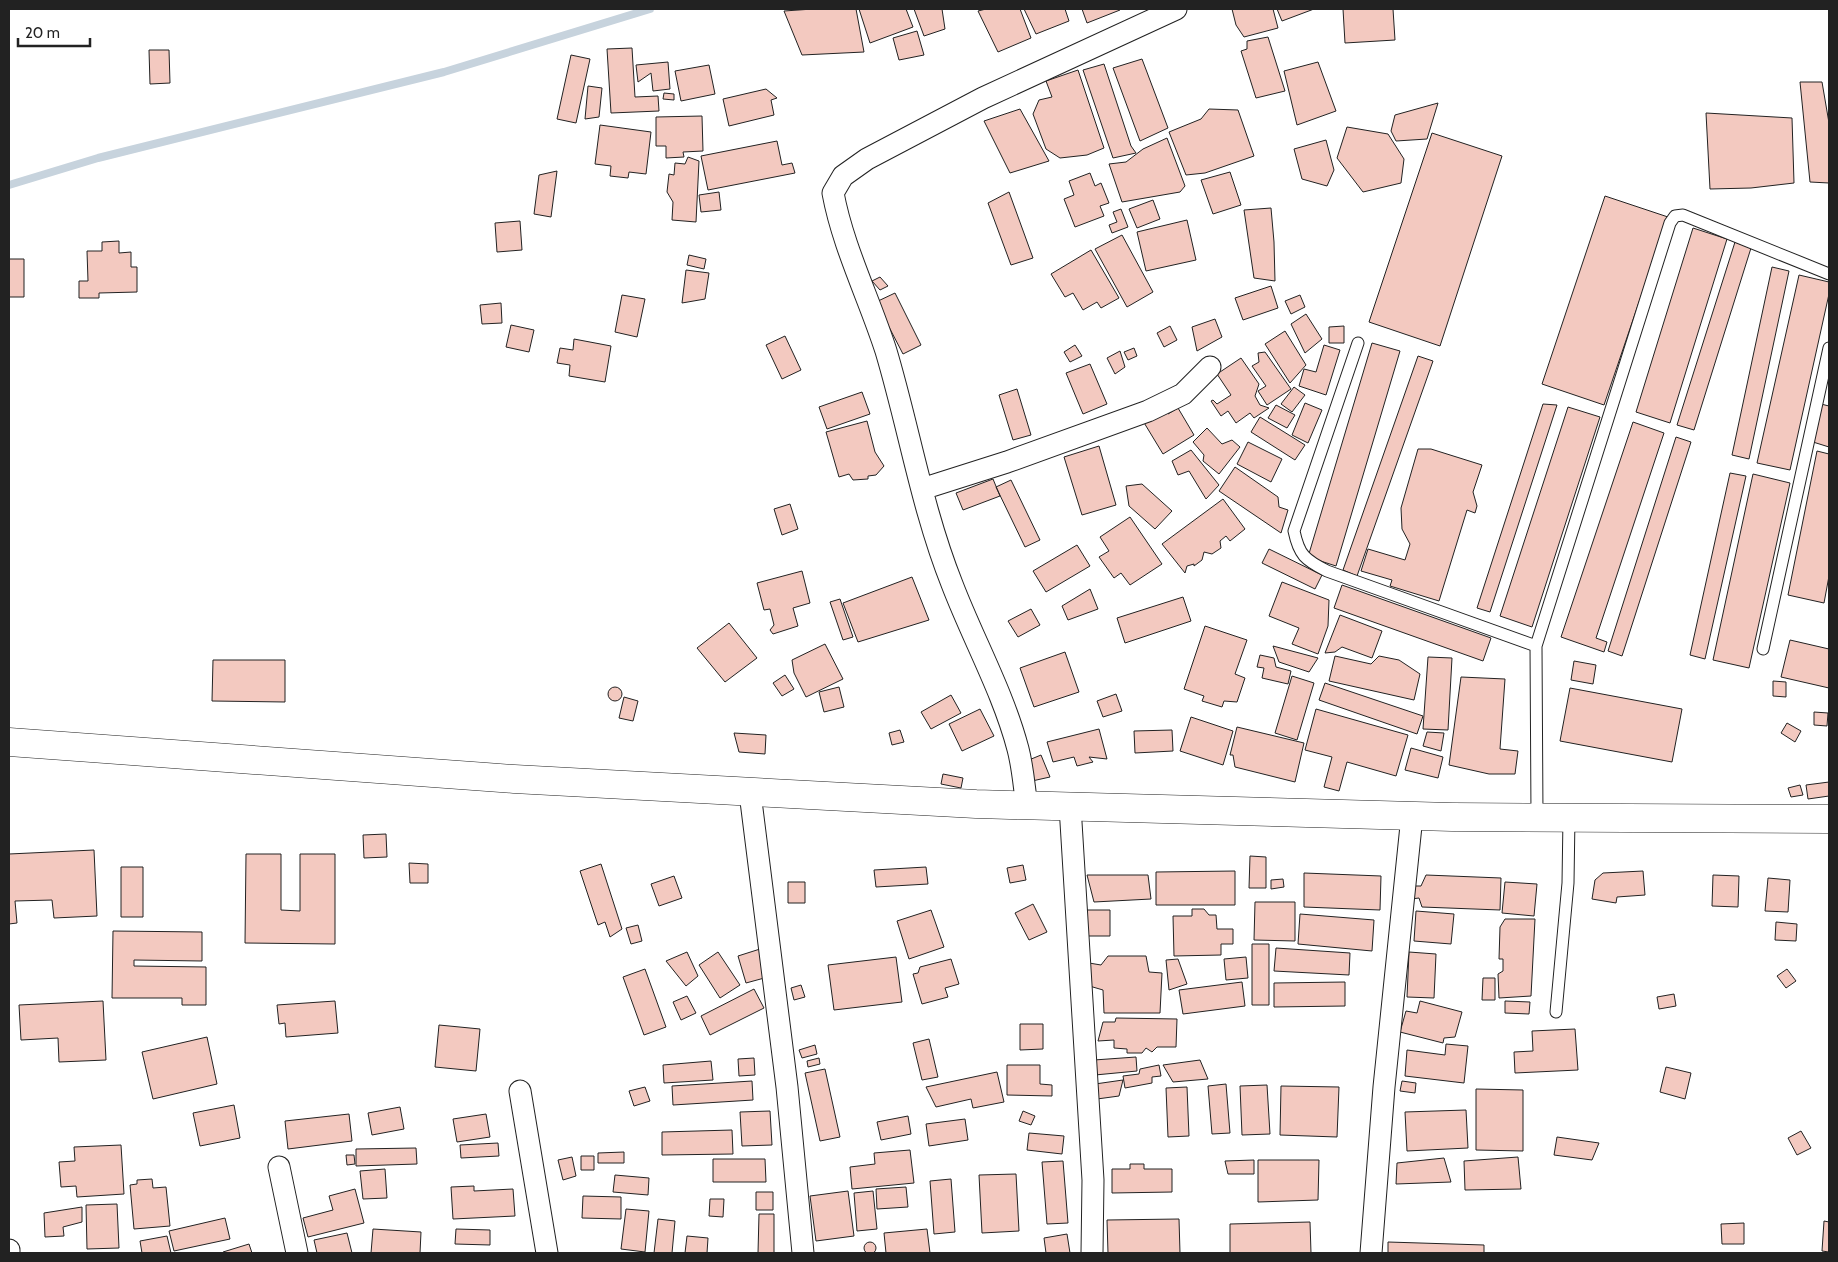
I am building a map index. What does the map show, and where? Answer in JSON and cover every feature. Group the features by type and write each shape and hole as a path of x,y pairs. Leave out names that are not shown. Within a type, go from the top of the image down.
{"street":[{"path":"1028,806 1018,750 1006,712 951,582 922,489 904,412 885,350 843,233 834,201 834,188 843,176 867,159 983,98 1176,9"},
{"path":"922,489 1007,462 1148,411 1183,394 1210,367"},
{"path":"9,742 514,779 750,794 1028,806 1412,816 1537,816 1695,820 1829,819"},
{"path":"750,794 787,1087 803,1253"},
{"path":"1070,806 1093,1180 1092,1253"},
{"path":"1370,1253 1384,1087 1412,816"},
{"path":"520,1091 547,1253"},
{"path":"280,1167 297,1253"}],"lane":[{"path":"1537,816 1536,646 1670,223 1675,216 1683,215 1829,274"},
{"path":"1358,343 1294,531 1297,548 1308,562 1327,571 1536,646"},
{"path":"1762,649 1829,348"},
{"path":"1556,1012 1568,883 1569,817"}],"building":[{"path":"856,9 864,52 802,55 784,11"},
{"path":"859,9 906,9 913,27 870,43"},
{"path":"914,9 942,9 945,29 924,36"},
{"path":"986,9 1020,9 1031,38 998,52 978,11"},
{"path":"1024,9 1065,9 1069,21 1036,34"},
{"path":"1082,9 1120,9 1120,10 1087,23"},
{"path":"1232,9 1273,9 1278,28 1244,37 1236,25"},
{"path":"1277,9 1314,9 1282,21"},
{"path":"1343,9 1393,9 1395,40 1345,43"},
{"path":"917,31 924,55 899,60 893,38"},
{"path":"1268,37 1285,91 1256,98 1241,51 1247,49 1247,41"},
{"path":"632,48 635,97 658,96 659,111 611,113 607,49"},
{"path":"149,50 169,50 170,83 150,84"},
{"path":"571,55 590,59 576,123 557,119"},
{"path":"1142,59 1168,128 1140,141 1113,68"},
{"path":"668,62 670,89 653,91 651,73 638,82 636,65"},
{"path":"1318,62 1336,111 1297,125 1284,71"},
{"path":"1104,64 1131,146 1136,153 1113,158 1083,70"},
{"path":"709,65 715,94 681,101 675,71"},
{"path":"1078,70 1104,148 1087,155 1060,158 1046,149 1033,114 1039,100 1052,97 1046,81"},
{"path":"1800,82 1822,82 1829,123 1829,183 1810,182"},
{"path":"588,86 602,88 599,117 585,119"},
{"path":"766,89 777,98 771,100 774,115 729,126 723,99"},
{"path":"664,93 674,94 674,100 663,99"},
{"path":"1438,103 1427,139 1396,141 1391,131 1395,115"},
{"path":"1020,109 1049,161 1010,173 984,121"},
{"path":"1209,109 1238,110 1254,156 1205,173 1186,175 1169,132 1201,119"},
{"path":"1706,113 1792,118 1794,183 1751,188 1710,189"},
{"path":"702,116 703,151 683,152 684,157 666,158 666,146 656,146 656,117"},
{"path":"600,125 651,132 646,174 629,172 628,178 610,176 611,166 595,164"},
{"path":"1347,127 1388,134 1404,159 1401,183 1363,192 1337,158"},
{"path":"1432,133 1502,156 1440,346 1369,322"},
{"path":"1167,138 1185,186 1180,192 1122,202 1109,164 1126,162 1143,149"},
{"path":"1326,140 1334,170 1327,186 1302,179 1294,149"},
{"path":"777,141 782,165 792,163 795,173 708,190 701,156"},
{"path":"688,157 699,161 696,222 672,220 673,202 667,192 669,174 674,175 675,163 685,164"},
{"path":"557,171 551,217 534,214 539,175"},
{"path":"1230,172 1241,205 1213,214 1201,180"},
{"path":"1090,173 1095,186 1101,183 1109,203 1100,206 1104,216 1075,227 1064,199 1074,195 1069,181"},
{"path":"719,192 721,210 701,212 699,195"},
{"path":"1009,192 1033,258 1011,265 988,203"},
{"path":"1605,196 1668,217 1604,405 1542,384"},
{"path":"1153,200 1160,219 1137,228 1129,209"},
{"path":"1271,208 1275,281 1254,278 1244,210"},
{"path":"1121,209 1128,227 1112,233 1109,225 1117,222 1113,212"},
{"path":"1187,220 1196,260 1146,271 1137,232"},
{"path":"520,221 522,250 497,252 495,223"},
{"path":"1693,228 1727,239 1670,423 1636,412"},
{"path":"1122,235 1153,292 1127,307 1095,249"},
{"path":"119,241 119,253 131,252 131,267 137,267 137,292 99,293 99,298 79,298 79,281 88,281 87,251 102,251 102,242"},
{"path":"1735,242 1751,248 1694,430 1677,425"},
{"path":"1091,250 1119,298 1101,308 1097,302 1083,310 1073,293 1065,297 1051,274"},
{"path":"689,255 706,259 704,269 687,265"},
{"path":"9,259 24,259 24,297 9,297"},
{"path":"1772,267 1789,271 1749,459 1732,455"},
{"path":"686,270 709,273 705,299 682,303"},
{"path":"1799,275 1829,282 1829,294 1790,470 1757,463"},
{"path":"880,277 888,286 880,290 872,281"},
{"path":"1271,286 1278,308 1243,320 1235,298"},
{"path":"895,293 921,345 903,354 876,302"},
{"path":"622,295 645,299 637,337 615,332"},
{"path":"1300,295 1305,307 1291,314 1285,301"},
{"path":"501,303 502,323 482,324 480,305"},
{"path":"1306,314 1322,339 1305,353 1291,324"},
{"path":"1215,319 1222,337 1197,351 1192,327"},
{"path":"511,325 534,330 529,352 506,347"},
{"path":"1170,326 1177,340 1164,347 1157,333"},
{"path":"1344,326 1344,343 1329,343 1329,327"},
{"path":"1285,331 1306,365 1290,383 1265,344"},
{"path":"785,336 801,370 782,379 766,345"},
{"path":"574,339 611,346 605,382 569,376 570,365 557,363 560,348 573,350"},
{"path":"1372,343 1400,351 1336,566 1308,557"},
{"path":"1075,345 1082,356 1070,362 1064,352"},
{"path":"1324,345 1340,350 1326,395 1299,386 1304,369 1316,372"},
{"path":"1134,348 1137,356 1128,360 1124,352"},
{"path":"1120,351 1125,367 1115,374 1107,358"},
{"path":"1265,352 1291,389 1267,405 1258,391 1266,386 1252,366 1259,362 1258,353"},
{"path":"1418,356 1433,361 1357,576 1343,570"},
{"path":"1241,358 1259,384 1255,396 1260,405 1269,408 1254,418 1250,413 1236,423 1228,411 1221,416 1211,401 1213,400 1217,404 1231,395 1217,374"},
{"path":"1090,364 1107,404 1083,414 1066,373"},
{"path":"1294,387 1305,395 1292,412 1281,404"},
{"path":"1017,389 1031,435 1013,440 999,395"},
{"path":"862,392 870,414 827,429 819,407"},
{"path":"1305,403 1322,410 1308,443 1292,435"},
{"path":"1543,404 1557,405 1490,612 1477,608"},
{"path":"1821,404 1829,406 1829,447 1813,442"},
{"path":"1276,405 1295,415 1287,428 1268,418"},
{"path":"1568,407 1600,417 1532,627 1500,616"},
{"path":"1178,408 1194,435 1163,454 1143,421 1165,409 1168,414"},
{"path":"1260,417 1305,445 1295,460 1251,432"},
{"path":"867,421 875,452 884,466 876,475 868,476 868,479 853,480 849,474 839,477 826,432"},
{"path":"1633,422 1664,433 1596,638 1607,642 1604,652 1561,637"},
{"path":"1207,428 1222,444 1232,440 1240,447 1219,474 1203,461 1204,455 1193,442"},
{"path":"1676,437 1691,442 1622,656 1608,651"},
{"path":"1248,442 1282,459 1271,482 1237,464"},
{"path":"1099,446 1116,505 1082,515 1064,457"},
{"path":"1418,449 1431,449 1482,465 1473,492 1477,506 1475,513 1467,510 1439,601 1390,586 1392,580 1361,571 1368,549 1405,560 1410,544 1402,529 1401,508"},
{"path":"1191,450 1219,485 1206,499 1189,471 1178,475 1172,461"},
{"path":"1817,451 1829,454 1829,576 1824,603 1788,595"},
{"path":"1235,467 1278,497 1279,507 1288,510 1281,533 1219,491"},
{"path":"1730,473 1746,476 1705,659 1690,655"},
{"path":"1753,474 1790,483 1749,668 1713,660"},
{"path":"993,479 1000,496 963,510 956,493"},
{"path":"1011,480 1040,540 1025,547 996,487"},
{"path":"1142,484 1172,511 1155,529 1129,506 1126,486"},
{"path":"1223,499 1245,529 1230,541 1226,536 1220,541 1221,548 1212,554 1204,552 1202,560 1194,566 1194,564 1187,566 1185,573 1162,544"},
{"path":"790,504 798,529 782,535 774,509"},
{"path":"1130,517 1162,564 1130,585 1121,573 1114,578 1099,557 1109,551 1100,537"},
{"path":"1077,545 1090,566 1046,592 1033,571"},
{"path":"1269,549 1322,575 1315,589 1262,563"},
{"path":"802,571 810,603 793,608 798,626 773,634 770,630 774,625 770,609 764,610 757,583"},
{"path":"912,577 929,620 858,642 843,603"},
{"path":"1282,582 1329,600 1328,626 1318,654 1292,644 1299,628 1269,616"},
{"path":"1342,585 1491,638 1483,661 1334,608"},
{"path":"1090,589 1098,609 1068,620 1062,606"},
{"path":"1183,597 1191,621 1125,643 1117,618"},
{"path":"840,599 853,637 843,640 830,602"},
{"path":"1031,609 1040,625 1018,637 1008,621"},
{"path":"1340,615 1382,631 1372,658 1342,647 1335,652 1325,653"},
{"path":"729,623 757,658 725,682 697,648"},
{"path":"1205,626 1247,640 1235,674 1245,678 1237,702 1224,701 1222,707 1202,701 1204,696 1184,689"},
{"path":"1790,640 1829,649 1829,688 1781,677"},
{"path":"825,644 843,679 806,697 794,673 792,660"},
{"path":"1273,646 1318,658 1309,672 1279,662"},
{"path":"1065,652 1079,692 1034,707 1020,668"},
{"path":"1260,655 1274,658 1276,667 1291,671 1288,684 1262,678 1264,668 1257,667"},
{"path":"1335,656 1371,664 1379,656 1399,660 1420,674 1414,700 1329,681"},
{"path":"1428,657 1452,658 1448,730 1423,729"},
{"path":"213,660 285,660 285,702 212,701"},
{"path":"1574,661 1596,665 1593,684 1571,680"},
{"path":"785,675 794,689 782,696 773,683"},
{"path":"1292,676 1314,683 1297,740 1275,733"},
{"path":"1461,677 1505,679 1500,749 1518,751 1515,774 1489,774 1449,765"},
{"path":"1773,681 1786,682 1786,697 1773,696"},
{"path":"1325,683 1423,716 1417,734 1319,700"},
{"path":"612,687 618,687 622,694 618,701 612,701 608,697 608,691"},
{"path":"839,687 844,707 824,712 819,692"},
{"path":"1570,688 1682,709 1672,762 1560,741"},
{"path":"1116,694 1122,711 1103,717 1097,701"},
{"path":"951,695 961,713 931,729 921,712"},
{"path":"624,697 638,701 633,721 619,718"},
{"path":"980,709 994,736 962,751 949,724"},
{"path":"1316,709 1408,735 1396,776 1347,762 1339,791 1324,787 1332,757 1305,750"},
{"path":"1814,712 1828,713 1827,726 1814,725"},
{"path":"1191,717 1233,731 1223,765 1180,751"},
{"path":"1787,723 1801,731 1795,742 1781,733"},
{"path":"1237,727 1304,743 1295,782 1235,767 1233,755 1230,755"},
{"path":"1099,729 1107,759 1089,757 1093,762 1077,766 1074,757 1053,762 1047,742"},
{"path":"900,730 904,742 892,745 889,733"},
{"path":"1172,730 1173,751 1135,753 1134,731"},
{"path":"1427,732 1444,733 1441,751 1423,746"},
{"path":"734,733 766,735 765,754 739,752"},
{"path":"1411,748 1443,757 1438,778 1405,770"},
{"path":"1041,755 1050,777 1032,781 1024,762"},
{"path":"943,774 963,778 961,788 941,784"},
{"path":"1829,782 1829,796 1808,799 1806,785"},
{"path":"1800,785 1803,795 1791,797 1788,788"},
{"path":"386,834 387,857 364,858 363,835"},
{"path":"94,850 97,916 54,918 52,900 15,901 17,923 9,924 9,854"},
{"path":"246,854 281,854 281,910 300,911 300,854 335,854 335,944 245,943"},
{"path":"1250,856 1266,857 1266,888 1249,888"},
{"path":"409,863 428,864 428,883 410,883"},
{"path":"601,864 622,929 610,937 605,922 598,925 580,871"},
{"path":"1023,865 1026,880 1010,883 1007,868"},
{"path":"121,867 143,867 143,917 121,917"},
{"path":"926,867 928,884 876,887 874,870"},
{"path":"1235,871 1235,905 1156,905 1156,872"},
{"path":"1643,871 1645,895 1617,897 1616,903 1592,899 1595,880 1603,873"},
{"path":"1304,873 1381,876 1380,910 1304,907"},
{"path":"1087,875 1148,875 1151,899 1094,902"},
{"path":"1426,875 1501,878 1500,910 1422,907 1419,898 1411,899 1411,886 1421,886"},
{"path":"1713,875 1739,876 1738,907 1712,906"},
{"path":"674,876 682,898 659,906 651,884"},
{"path":"1768,878 1790,880 1788,912 1765,911"},
{"path":"1283,879 1284,887 1271,889 1271,880"},
{"path":"788,882 805,882 805,903 788,903"},
{"path":"1505,882 1537,884 1534,916 1502,913"},
{"path":"1255,902 1295,902 1295,941 1254,940"},
{"path":"1033,904 1047,932 1029,940 1015,913"},
{"path":"1192,909 1204,909 1209,915 1216,915 1217,929 1233,929 1233,944 1221,944 1221,955 1174,956 1173,916 1192,916"},
{"path":"931,910 944,947 909,959 897,921"},
{"path":"1085,910 1110,910 1110,936 1085,936"},
{"path":"1416,911 1454,914 1451,944 1414,941"},
{"path":"1300,914 1374,920 1372,951 1298,944"},
{"path":"1505,919 1535,919 1531,996 1499,998 1498,974 1503,971 1503,959 1499,959 1500,927"},
{"path":"1776,922 1797,924 1796,941 1775,940"},
{"path":"638,925 642,941 631,944 626,928"},
{"path":"113,931 202,932 202,961 134,960 134,966 206,967 206,1005 182,1005 182,998 112,998"},
{"path":"1252,944 1269,944 1269,1005 1252,1005"},
{"path":"1276,948 1350,953 1349,975 1274,971"},
{"path":"760,949 768,977 746,983 738,956"},
{"path":"687,952 698,976 686,986 666,961"},
{"path":"718,952 740,985 720,998 699,965"},
{"path":"1409,952 1436,954 1434,998 1407,997"},
{"path":"1108,956 1146,956 1149,972 1162,973 1160,1013 1104,1013 1103,990 1086,985 1089,963 1101,965"},
{"path":"896,957 902,1002 834,1010 828,965"},
{"path":"1246,957 1248,978 1226,980 1224,959"},
{"path":"951,959 959,984 945,988 948,997 922,1004 913,974 918,973 920,967"},
{"path":"1178,959 1187,984 1169,990 1166,960"},
{"path":"645,969 666,1027 644,1035 623,977"},
{"path":"1787,969 1796,981 1786,988 1777,976"},
{"path":"1483,978 1495,978 1495,1000 1482,1000"},
{"path":"1242,982 1245,1006 1183,1014 1179,990"},
{"path":"1345,982 1345,1006 1274,1007 1274,983"},
{"path":"801,985 805,997 794,1000 791,988"},
{"path":"754,989 764,1008 710,1035 701,1016"},
{"path":"1674,994 1676,1006 1659,1009 1657,997"},
{"path":"687,996 696,1013 681,1020 673,1002"},
{"path":"103,1001 106,1060 59,1062 58,1038 21,1040 19,1005"},
{"path":"335,1001 338,1033 286,1037 285,1023 279,1024 277,1005"},
{"path":"1420,1001 1462,1012 1455,1037 1444,1038 1443,1043 1400,1032 1406,1011 1417,1013"},
{"path":"1505,1001 1530,1002 1529,1014 1505,1013"},
{"path":"1116,1018 1177,1019 1176,1047 1157,1047 1152,1052 1146,1048 1142,1053 1127,1053 1127,1049 1114,1048 1114,1040 1098,1041 1103,1022 1115,1022"},
{"path":"1020,1024 1043,1024 1043,1049 1020,1050"},
{"path":"439,1025 480,1029 476,1071 435,1067"},
{"path":"1575,1029 1578,1070 1515,1073 1514,1052 1533,1051 1532,1031"},
{"path":"207,1037 217,1084 153,1099 142,1052"},
{"path":"929,1039 938,1077 922,1080 913,1043"},
{"path":"1446,1044 1468,1046 1464,1083 1405,1076 1407,1050 1445,1055"},
{"path":"815,1045 817,1054 802,1058 799,1050"},
{"path":"1136,1057 1137,1071 1095,1075 1094,1060"},
{"path":"754,1058 755,1075 739,1076 738,1059"},
{"path":"819,1058 820,1064 808,1067 807,1061"},
{"path":"1200,1060 1208,1079 1173,1082 1163,1065"},
{"path":"711,1061 713,1080 664,1083 663,1065"},
{"path":"1007,1065 1040,1065 1040,1084 1052,1085 1052,1096 1007,1095"},
{"path":"1159,1065 1161,1076 1152,1077 1152,1083 1125,1088 1123,1076 1139,1074 1140,1069"},
{"path":"1666,1067 1691,1073 1685,1099 1660,1092"},
{"path":"825,1069 840,1137 820,1141 805,1073"},
{"path":"997,1072 1004,1102 973,1108 971,1099 936,1107 926,1087"},
{"path":"1123,1080 1119,1096 1097,1099 1095,1084"},
{"path":"752,1081 753,1100 673,1105 672,1086"},
{"path":"1402,1081 1416,1083 1415,1093 1400,1091"},
{"path":"1226,1084 1230,1133 1212,1134 1208,1086"},
{"path":"1267,1085 1270,1134 1242,1135 1240,1086"},
{"path":"1281,1086 1339,1087 1337,1137 1280,1135"},
{"path":"645,1087 650,1101 634,1106 629,1091"},
{"path":"1187,1087 1189,1136 1168,1137 1166,1088"},
{"path":"1476,1089 1523,1090 1523,1151 1476,1150"},
{"path":"234,1105 240,1138 200,1146 193,1113"},
{"path":"400,1107 404,1129 372,1135 368,1113"},
{"path":"1466,1110 1468,1148 1407,1151 1405,1112"},
{"path":"770,1111 772,1145 742,1146 740,1112"},
{"path":"1023,1111 1035,1116 1031,1125 1019,1121"},
{"path":"349,1114 352,1141 288,1149 285,1121"},
{"path":"486,1114 490,1137 457,1142 453,1119"},
{"path":"908,1116 911,1134 881,1140 877,1122"},
{"path":"965,1119 968,1140 929,1146 926,1124"},
{"path":"732,1130 733,1154 662,1155 662,1132"},
{"path":"1801,1131 1811,1148 1797,1155 1788,1138"},
{"path":"1029,1133 1064,1136 1062,1154 1027,1150"},
{"path":"1557,1137 1599,1143 1592,1160 1554,1155"},
{"path":"498,1143 499,1156 461,1158 460,1145"},
{"path":"121,1145 124,1194 77,1197 76,1186 61,1187 59,1162 75,1161 74,1147"},
{"path":"416,1148 417,1164 356,1166 356,1149"},
{"path":"910,1150 914,1183 852,1189 850,1167 875,1164 874,1153"},
{"path":"624,1152 624,1163 598,1163 598,1153"},
{"path":"346,1155 354,1155 355,1164 347,1165"},
{"path":"581,1156 594,1156 594,1170 581,1170"},
{"path":"572,1157 576,1176 563,1180 558,1160"},
{"path":"1518,1157 1521,1189 1465,1190 1464,1161"},
{"path":"1444,1158 1451,1182 1396,1184 1397,1163"},
{"path":"713,1159 765,1159 766,1182 713,1182"},
{"path":"1254,1160 1254,1174 1228,1174 1225,1161"},
{"path":"1258,1160 1319,1160 1318,1200 1258,1202"},
{"path":"1063,1161 1068,1223 1047,1224 1042,1162"},
{"path":"1130,1164 1144,1164 1144,1169 1172,1169 1172,1192 1112,1193 1112,1169 1130,1169"},
{"path":"385,1169 387,1198 363,1199 360,1171"},
{"path":"1016,1174 1019,1231 982,1233 979,1175"},
{"path":"615,1175 649,1178 648,1195 613,1192"},
{"path":"152,1179 153,1188 166,1187 170,1226 134,1229 130,1185 137,1184 137,1180"},
{"path":"951,1179 955,1232 934,1234 930,1181"},
{"path":"474,1186 474,1191 513,1189 515,1216 453,1219 451,1187"},
{"path":"906,1187 908,1207 877,1209 876,1189"},
{"path":"355,1189 364,1223 308,1237 303,1218 333,1210 329,1196"},
{"path":"848,1191 854,1236 816,1241 810,1196"},
{"path":"873,1191 877,1229 857,1231 854,1193"},
{"path":"756,1192 773,1192 773,1210 756,1210"},
{"path":"583,1196 621,1197 621,1219 582,1218"},
{"path":"710,1199 724,1199 723,1217 709,1216"},
{"path":"117,1204 119,1248 87,1249 86,1205"},
{"path":"82,1207 82,1222 63,1227 64,1236 45,1237 44,1213"},
{"path":"626,1209 649,1211 645,1252 621,1249"},
{"path":"759,1214 774,1214 774,1253 758,1253"},
{"path":"225,1218 230,1239 174,1251 169,1231"},
{"path":"658,1219 675,1221 672,1253 654,1253"},
{"path":"1179,1219 1180,1253 1108,1253 1107,1220"},
{"path":"1824,1221 1829,1222 1829,1252 1822,1251"},
{"path":"1310,1222 1311,1253 1230,1253 1230,1224"},
{"path":"1744,1223 1744,1244 1722,1244 1721,1224"},
{"path":"373,1229 421,1232 420,1253 371,1253"},
{"path":"456,1229 490,1230 490,1245 455,1244"},
{"path":"927,1229 930,1253 886,1253 884,1233"},
{"path":"347,1233 352,1253 317,1253 314,1240"},
{"path":"1067,1234 1070,1253 1046,1253 1044,1238"},
{"path":"167,1236 171,1253 142,1253 140,1241"},
{"path":"687,1236 708,1238 707,1253 685,1253"},
{"path":"868,1242 872,1242 876,1248 872,1254 868,1254 864,1250 864,1246"},
{"path":"1388,1242 1484,1245 1484,1253 1388,1253"},
{"path":"249,1244 252,1253 223,1253 223,1252"}],"waterway":[{"path":"9,185 98,158 444,72 650,9"}]}
